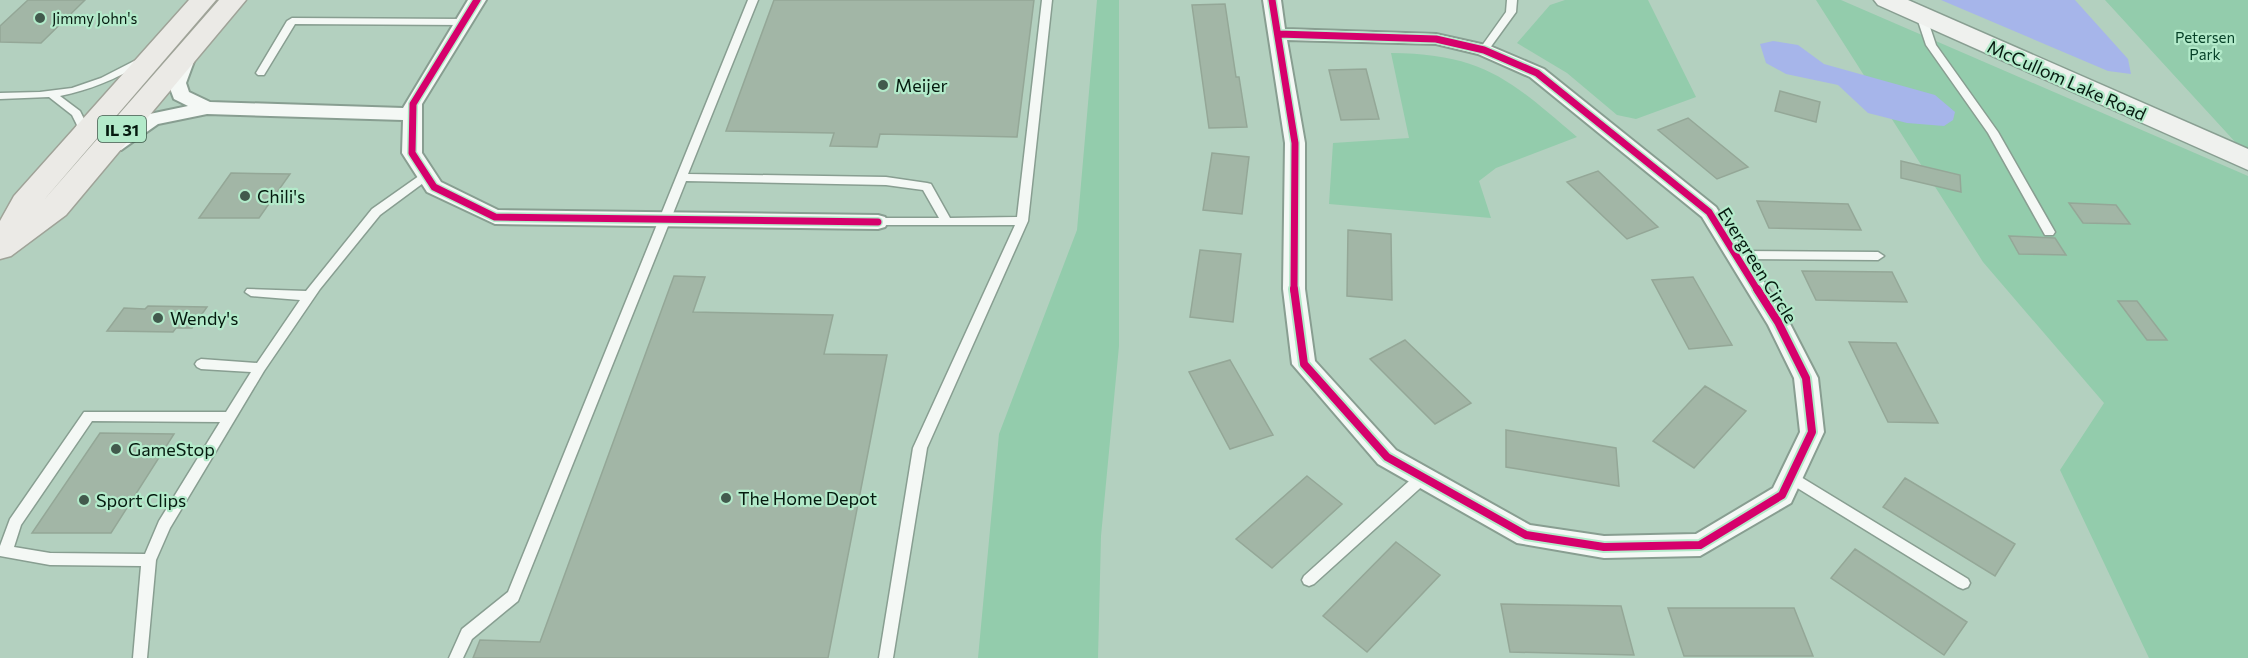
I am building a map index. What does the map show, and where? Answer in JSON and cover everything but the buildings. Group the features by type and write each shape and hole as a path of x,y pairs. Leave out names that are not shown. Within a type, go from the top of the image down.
{"main road":[{"name":"IL 31","path":"0,248 25,202 202,0"},
{"name":"IL 31","path":"0,248 55,208 233,0"}],"street":[{"path":"477,0 413,104 412,153 434,187 495,217 878,222"},
{"name":"Evergreen Circle","path":"1272,0 1295,143 1294,289 1304,364 1387,457 1526,535 1604,547 1700,545 1782,495 1812,432 1806,378 1778,322 1709,212 1537,73 1484,50 1436,39 1278,34"},
{"name":"McCullom Lake Road","path":"1887,0 2248,160"},
{"path":"188,53 177,82 181,95 207,108"},
{"path":"101,154 153,119 207,108 412,114"}],"lane":[{"path":"456,658 467,634 513,596 753,0"},
{"path":"886,658 920,448 1022,221 1047,0"},
{"path":"1484,50 1511,12 1512,0"},
{"path":"1921,15 1931,45 1993,132 2049,232"},
{"path":"261,73 292,21 464,22"},
{"path":"0,96 53,96 111,79 157,51"},
{"path":"53,96 76,113 82,125 68,152"},
{"path":"140,658 149,560 164,525 260,368 309,296 376,212 426,175"},
{"path":"681,177 886,181 927,187 947,222"},
{"path":"878,222 1022,221"},
{"path":"1736,255 1878,256"},
{"path":"250,292 309,296"},
{"path":"201,364 260,368"},
{"path":"149,560 50,559 6,552 15,523 89,416 230,417"},
{"path":"1310,580 1423,477"},
{"path":"1791,477 1963,583"}],"green space":[{"path":"1097,0 1119,0 1119,346 1101,536 1098,658 978,658 999,434 1077,230"},
{"path":"1565,0 1648,0 1696,97 1636,119 1617,115 1567,73 1517,43 1550,5"},
{"path":"1816,0 1841,0 2248,176 2248,658 2149,658 2060,470 2104,403 1983,262"},
{"name":"Petersen Park","path":"2105,0 2248,0 2248,156"},
{"path":"1391,53 1450,59 1494,74 1533,100 1577,137 1496,168 1479,181 1491,218 1329,204 1333,143 1409,138"}],"water":[{"path":"1941,0 2075,0 2128,59 2131,74 2108,71"},
{"path":"1773,41 1798,45 1824,64 1935,95 1955,112 1953,120 1944,126 1907,123 1868,113 1838,85 1786,74 1766,63 1760,44"}],"cycle path":[{"path":"477,0 413,104 412,153 434,187 495,217 878,222"},
{"path":"1272,0 1295,143 1294,289 1304,364 1387,457 1526,535 1604,547 1700,545 1782,495 1812,432 1806,378 1778,322 1709,212 1537,73 1484,50 1436,39 1278,34"}],"place":[{"name":"Jimmy John's","path":"40,18"},
{"name":"Meijer","path":"883,85"},
{"name":"Chili's","path":"245,196"},
{"name":"Wendy's","path":"158,318"},
{"name":"GameStop","path":"116,449"},
{"name":"The Home Depot","path":"726,498"},
{"name":"Sport Clips","path":"84,500"}]}
